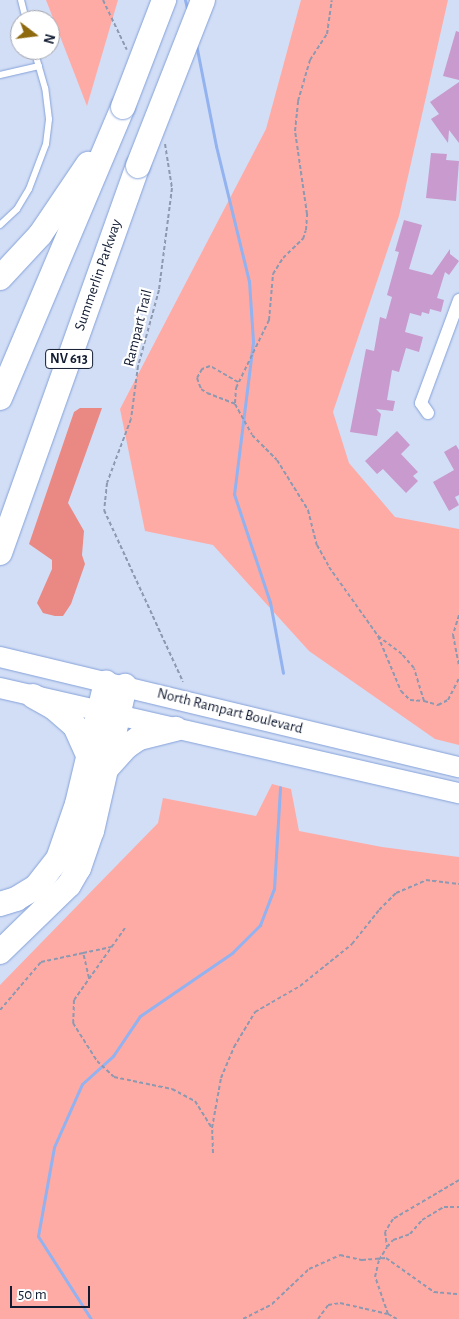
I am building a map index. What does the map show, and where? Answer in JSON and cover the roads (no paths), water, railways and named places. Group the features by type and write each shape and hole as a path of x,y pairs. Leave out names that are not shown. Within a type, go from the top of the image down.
{"highway":[{"name":"NV 613","path":"0,398 123,107 164,0"},
{"name":"Summerlin Parkway","path":"0,553 138,166 203,0"},
{"path":"0,278 58,211 123,107"},
{"path":"0,952 70,884 79,868 92,831 98,763 116,684"},
{"path":"33,696 53,707 75,726 98,763"},
{"path":"0,904 28,894 53,869 98,763 139,738 176,729"}],"main road":[{"name":"North Rampart Boulevard","path":"0,656 459,767"},
{"name":"North Rampart Boulevard","path":"0,688 459,793"}],"street":[{"path":"428,413 421,403 459,300"}],"lane":[{"path":"0,225 17,209 29,189 46,144 49,119 37,60"},
{"path":"0,75 39,66"}],"waterway":[{"path":"185,0 188,12"},
{"path":"196,44 216,146 249,281 253,342 234,494 270,602 283,673"},
{"path":"91,1319 38,1236 54,1147 82,1084 113,1056 140,1016 232,953 260,925 274,889 280,787"}]}
